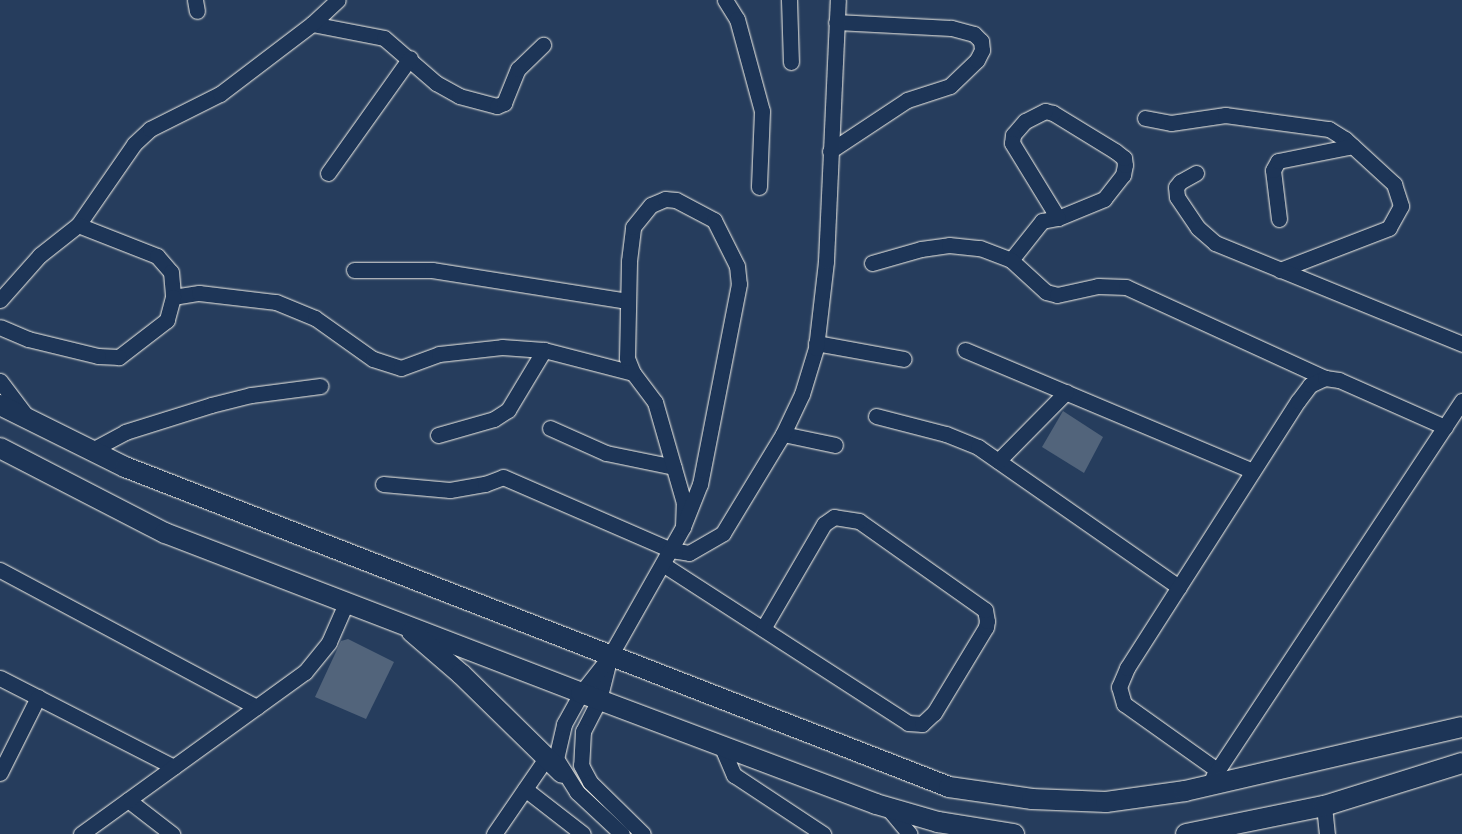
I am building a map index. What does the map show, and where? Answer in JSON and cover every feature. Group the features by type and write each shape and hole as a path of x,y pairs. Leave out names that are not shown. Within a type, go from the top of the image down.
{"main road":[{"path":"0,405 32,423 125,468 949,787 1032,799 1106,802 1206,787 1462,727"},
{"path":"0,448 166,532 580,693 886,806 938,822 1008,834"},
{"path":"401,622 461,674 562,773"},
{"path":"1186,834 1324,806 1462,763"}],"street":[{"path":"0,300 40,255 78,225 134,144 150,129 220,94 312,24 338,0"},
{"path":"725,0 737,19 762,111 759,187"},
{"path":"789,0 791,62"},
{"path":"383,484 450,490 485,484 503,477 671,550 689,553 723,533 783,434 802,394 816,343 826,260 838,0"},
{"path":"830,151 907,100 950,86 978,60 982,50 981,42 974,34 951,28 836,22"},
{"path":"312,24 384,38 410,58 436,83 458,96 497,106 504,102 518,69 543,45"},
{"path":"328,173 410,58"},
{"path":"1011,260 1042,221 1058,218 1104,199 1118,182 1125,165 1124,158 1116,151 1053,113 1045,111 1025,121 1013,135 1012,143 1058,218"},
{"path":"1145,118 1171,123 1225,115 1329,129 1354,146 1394,184 1401,206 1399,215 1389,228 1373,237 1348,242 1280,270"},
{"path":"1279,219 1273,170 1278,161 1354,146"},
{"path":"1196,173 1176,188 1178,197 1198,228 1227,249 1462,344"},
{"path":"622,834 577,792 562,773 556,759 558,742 580,693 610,656 664,564 682,527 700,484 739,284 737,266 714,220 676,200 665,199 646,211 633,227 628,301 628,358 633,373 655,402 684,503 682,527"},
{"path":"0,327 28,339 98,356 119,357 167,320 173,297 171,272 157,256 78,225"},
{"path":"872,264 921,249 949,245 980,248 1011,260 1046,292 1057,295 1098,286 1126,287 1325,378 1340,380 1445,427"},
{"path":"354,270 432,270 628,301"},
{"path":"173,297 199,293 276,302 315,318 373,359 401,368 439,354 467,349 544,350 633,373"},
{"path":"816,343 904,359"},
{"path":"438,435 494,419 508,410 544,350"},
{"path":"965,350 1253,471"},
{"path":"1217,770 1124,704 1120,697 1119,687 1127,668 1310,385 1325,378"},
{"path":"0,381 32,423"},
{"path":"90,451 125,432 211,405 251,395 320,386"},
{"path":"998,461 1066,392"},
{"path":"1206,787 1462,401"},
{"path":"876,416 946,434 978,447 1179,587"},
{"path":"550,428 606,453 674,467"},
{"path":"783,434 836,445"},
{"path":"664,564 763,629 908,723 922,724 934,713 986,627 987,620 985,610 859,521 834,517 824,524 763,629"},
{"path":"0,570 257,707"},
{"path":"81,834 257,707 320,658 347,601"},
{"path":"610,656 600,700 583,731 580,749 581,765 590,782 643,834"},
{"path":"0,678 174,767"},
{"path":"0,773 38,697"},
{"path":"721,745 734,775 823,834"},
{"path":"494,834 547,757"},
{"path":"525,789 583,834"},
{"path":"128,800 172,834"},
{"path":"886,806 910,834"},
{"path":"1324,806 1327,834"}],"building":[{"path":"1063,411 1103,437 1084,473 1042,447"},
{"path":"348,639 394,662 366,719 315,697 341,641"}]}
